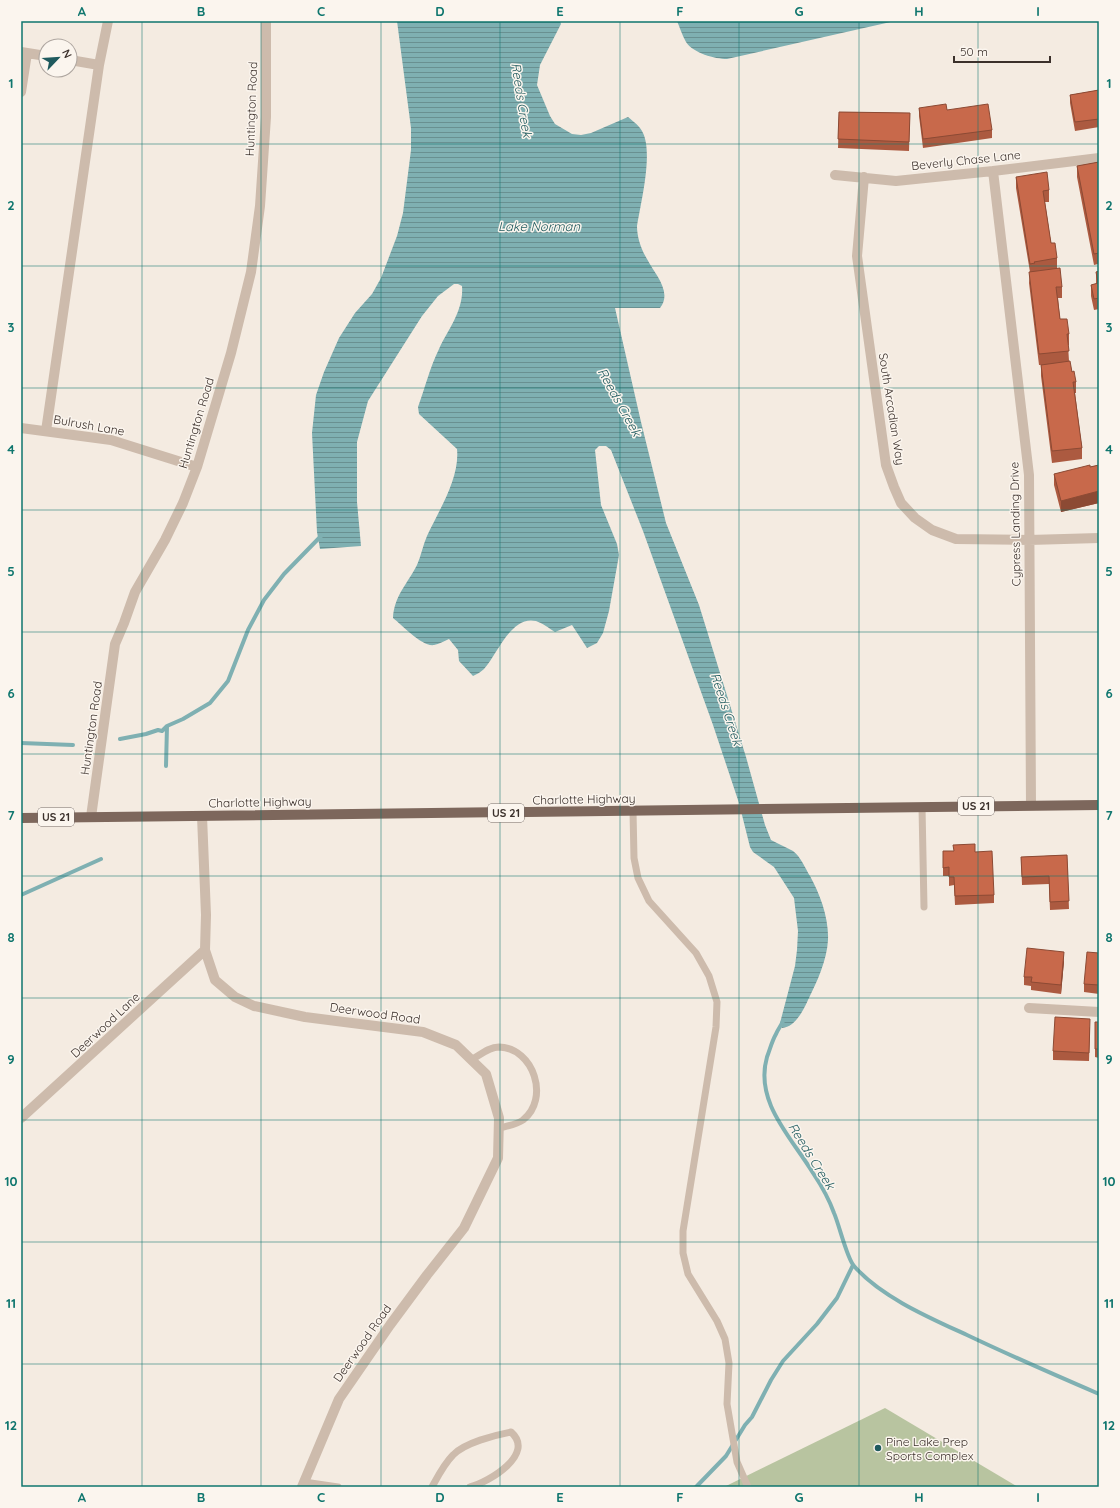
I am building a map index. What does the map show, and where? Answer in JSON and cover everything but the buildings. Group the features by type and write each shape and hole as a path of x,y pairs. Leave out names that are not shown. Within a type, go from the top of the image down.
{"main road":[{"name":"Charlotte Highway","path":"21,818 1099,805"}],"street":[{"path":"46,431 99,65 108,21"},
{"name":"Huntington Road","path":"91,817 115,644 134,592 165,540 198,467 231,353 251,272 260,206 266,117 266,21"},
{"path":"21,92 24,52 38,55"},
{"path":"78,61 99,65"},
{"name":"Beverly Chase Lane","path":"835,174 896,180 994,171 1099,158"},
{"name":"Cypress Landing Drive","path":"994,171 1029,475 1031,805"},
{"name":"South Arcadian Way","path":"864,177 857,256 886,465 901,502 915,518 932,530 956,539 1029,540 1099,538"},
{"name":"Bulrush Lane","path":"21,428 111,440 198,467"},
{"name":"Deerwood Road","path":"202,816 206,914 205,950 216,980 235,998 254,1006 306,1017 422,1032 456,1045 486,1074 500,1118 498,1158 464,1228 404,1306 339,1399 303,1484"},
{"name":"Deerwood Lane","path":"21,1118 47,1096 205,950"},
{"path":"1029,1008 1099,1012"}],"lane":[{"path":"922,807 924,908"},
{"path":"633,811 634,858 638,878 649,901 696,954 709,976 717,1002 716,1027 683,1231 683,1253 688,1274 717,1321 725,1339 729,1363 727,1404 737,1462 748,1487"},
{"path":"471,1060 492,1048 499,1047 509,1049 528,1062 534,1074 536,1081 536,1092 531,1110 522,1121 514,1125 499,1128"},
{"path":"432,1487 447,1463 458,1450 511,1432 517,1437 519,1446 516,1457 497,1474 478,1485 470,1487"},
{"path":"303,1484 338,1487"}],"green space":[{"name":"Pine Lake Prep Sports Complex","path":"885,1408 1018,1487 724,1487"}],"water":[{"name":"Lake Norman","path":"397,21 560,21 561,24 540,65 537,85 555,124 572,134 581,135 591,133 628,117 639,126 643,133 646,142 647,165 637,230 643,251 658,276 664,296 660,308 615,308 641,422 666,523 699,605 746,757 765,825 771,840 793,851 801,859 817,890 827,923 827,948 821,971 801,1013 795,1022 787,1027 782,1028 780,1023 795,966 797,950 798,931 794,898 774,867 753,852 750,847 739,803 713,725 643,531 611,450 606,446 599,446 595,450 601,505 617,544 619,555 609,611 603,633 597,643 587,648 572,625 555,632 536,621 527,621 519,624 512,630 484,669 473,676 459,661 458,650 449,639 436,645 429,645 418,639 393,618 396,603 417,565 426,539 448,494 455,471 457,449 419,414 418,407 430,370 455,319 461,303 462,286 454,284 438,296 422,316 368,401 357,442 357,502 361,546 320,549 317,532 312,433 316,395 339,338 355,313 372,294 381,278 397,236 403,213 411,150 411,128"},
{"path":"677,21 895,21 727,59 711,57 689,46"}],"waterway":[{"path":"120,739 158,730 162,731 167,726 183,719 210,703 228,681 248,630 264,600 284,574 322,535"},
{"path":"166,766 167,726"},
{"path":"21,743 73,745"},
{"path":"21,895 101,859"},
{"name":"Reeds Creek","path":"783,1021 773,1039 764,1073 770,1104 777,1119 827,1197 851,1262 854,1266 865,1277 892,1297 922,1314 1016,1358 1099,1394"},
{"path":"696,1487 726,1456 745,1425 752,1417 771,1380 783,1361 817,1324 837,1298 853,1265"}],"place":[{"name":"Pine Lake Prep Sports Complex","path":"878,1448"}]}
